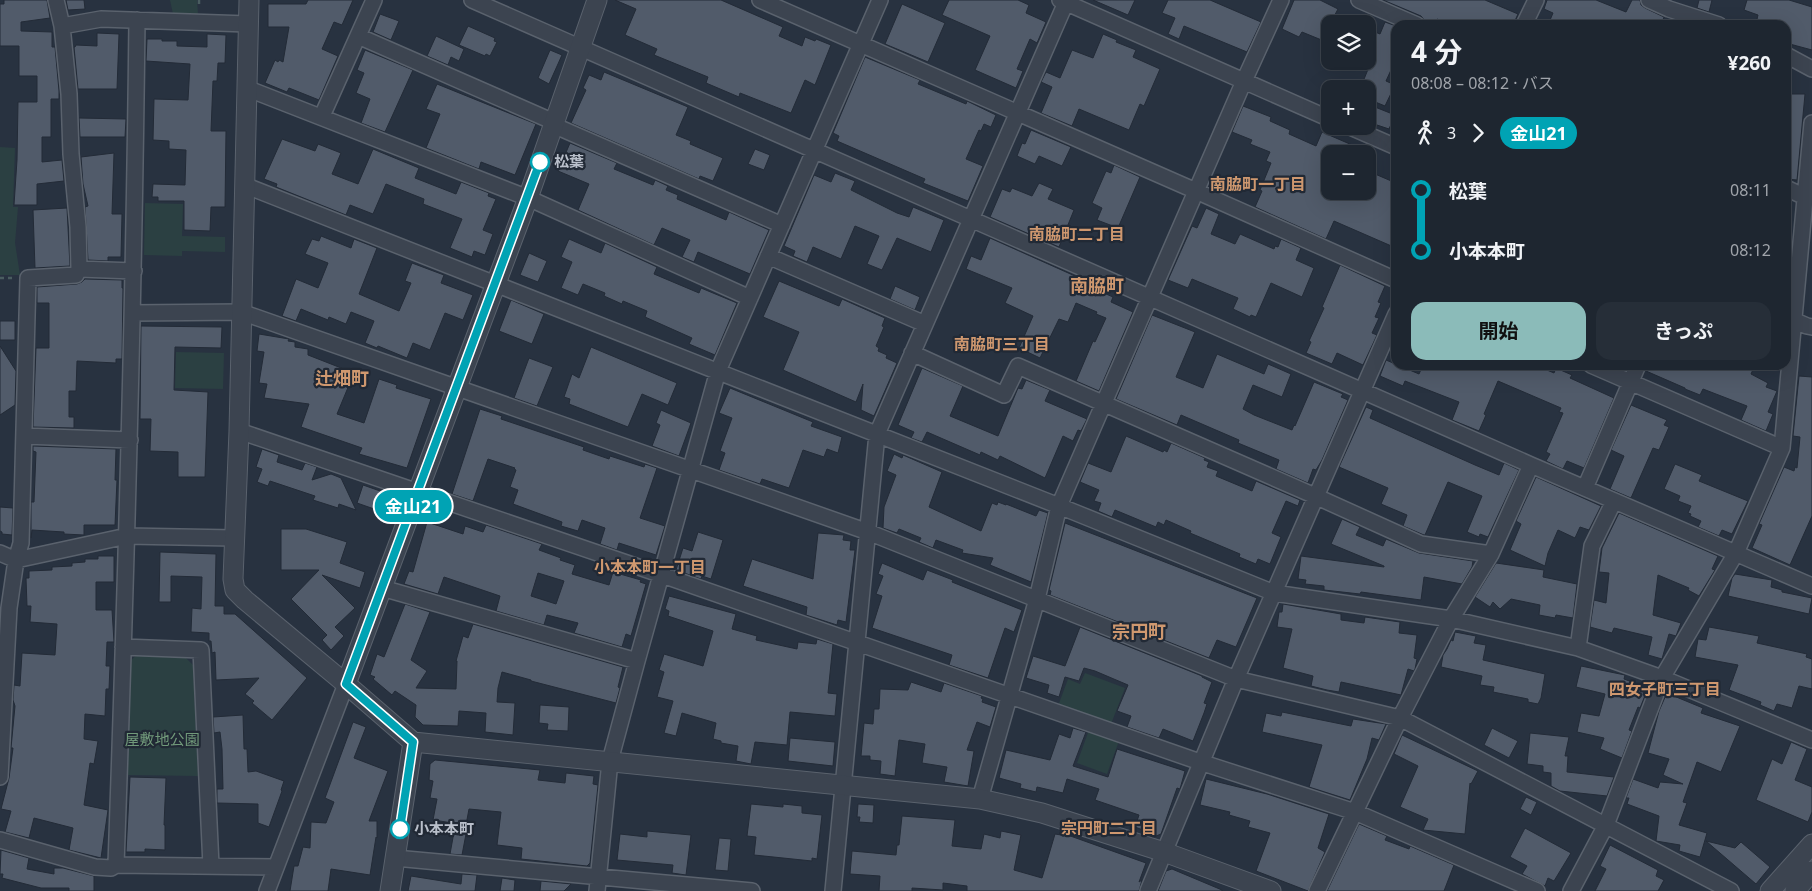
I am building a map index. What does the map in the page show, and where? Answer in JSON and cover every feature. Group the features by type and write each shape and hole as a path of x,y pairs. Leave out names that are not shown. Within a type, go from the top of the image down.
{"street":[{"path":"0,771 3,667 9,608 16,560 21,543 28,278 76,275 79,269 69,94 62,26 56,0"},
{"path":"249,0 239,431 234,538 235,590 245,600 413,742 844,784 980,800 1042,813 1164,852 1271,891"},
{"path":"322,116 374,0"},
{"path":"472,0 1531,465 1812,586"},
{"path":"267,891 528,198 597,0"},
{"path":"760,0 1391,278"},
{"path":"597,884 610,761 689,470 718,372 880,0"},
{"path":"980,800 1037,600 1059,506 1281,0"},
{"path":"1359,0 1405,20"},
{"path":"1526,20 1536,0"},
{"path":"1649,0 1669,9 1703,20"},
{"path":"833,891 877,434 1017,114 1064,1 1321,115"},
{"path":"62,26 101,19 248,24"},
{"path":"116,865 130,440 137,20"},
{"path":"358,36 782,225"},
{"path":"1791,58 1812,69"},
{"path":"246,88 322,116 528,198 750,298"},
{"path":"1791,311 1812,123"},
{"path":"1368,135 1391,146"},
{"path":"244,185 1059,506 1274,593 1451,619 1578,648 1662,678 1812,740"},
{"path":"1791,190 1805,197"},
{"path":"768,256 925,324"},
{"path":"79,269 134,272"},
{"path":"133,313 241,312 868,532 1236,679 1400,718 1732,891"},
{"path":"1791,319 1812,327"},
{"path":"1148,891 1200,762 1391,326"},
{"path":"912,354 1004,395 1018,366 1421,544 1491,554"},
{"path":"1603,370 1782,448"},
{"path":"1585,488 1636,370"},
{"path":"1571,891 1606,825 1662,678 1736,553 1782,448 1787,370"},
{"path":"239,431 662,575 1200,762 1355,812 1537,891"},
{"path":"24,436 130,440"},
{"path":"1317,891 1400,718 1451,619 1491,554 1531,465"},
{"path":"1578,648 1592,546 1614,501"},
{"path":"0,553 16,560 127,536 234,538"},
{"path":"382,588 636,661"},
{"path":"124,646 201,650 211,866"},
{"path":"390,891 413,742"},
{"path":"0,840 95,867 111,868 116,865 276,867"},
{"path":"1770,891 1812,844"},
{"path":"395,858 597,884 752,891"},
{"path":"1795,891 1812,871"}],"green space":[{"path":"170,0 197,0 198,14 173,14"},
{"path":"0,147 15,148 13,207 18,207 15,243 20,275 0,275"},
{"path":"145,203 183,204 182,236 225,237 225,252 182,251 182,256 144,255"},
{"path":"176,352 224,353 223,389 175,388"},
{"name":"屋敷地公園","path":"138,654 183,655 193,665 198,776 127,775 130,661"},
{"path":"1085,673 1125,688 1111,724 1058,706 1068,679 1080,684"},
{"path":"1089,730 1119,741 1107,774 1077,763"}],"building":[{"path":"4,0 47,0 50,18 21,22 21,31 52,32 52,47 55,47 59,99 51,99 51,137 42,137 42,162 62,160 64,181 37,184 37,205 14,205 18,102 37,102 37,76 19,76 19,46 0,46 0,4 4,4"},
{"path":"66,0 84,0 85,9 68,10"},
{"path":"308,0 353,0 342,25 334,22 322,49 338,56 319,100 289,88 287,92 265,83 275,60 283,62 289,27 268,27 268,4 306,4"},
{"path":"615,0 721,0 783,27 779,36 802,46 805,37 831,45 815,85 805,80 791,113 740,93 739,97 706,83 708,77 654,55 657,49 625,35 636,9"},
{"path":"949,0 1018,0 1029,5 1026,13 1046,22 1037,43 1030,39 1017,69 1023,71 1016,88 975,70 990,36 942,15"},
{"path":"1093,0 1135,0 1128,15"},
{"path":"1168,0 1210,0 1261,22 1247,52 1184,26 1179,39 1168,34 1175,18 1162,13"},
{"path":"1294,0 1320,0 1338,9 1335,15 1321,15 1321,40 1302,32 1299,37 1282,29"},
{"path":"1383,0 1485,0 1518,14 1515,20 1424,20 1421,16"},
{"path":"1547,0 1596,0 1626,12 1632,0 1640,0 1641,5 1645,8 1664,17 1663,20 1550,20 1553,13 1544,9"},
{"path":"1699,0 1712,0 1709,12 1697,8"},
{"path":"1747,0 1789,0 1812,7 1812,50 1791,44 1791,20 1760,20 1757,19 1758,15 1744,10"},
{"path":"902,4 945,23 928,62 885,44"},
{"path":"380,14 399,21 391,40 373,32"},
{"path":"1385,22 1391,24 1391,70 1386,81 1391,83 1391,93 1385,106 1376,102 1376,80 1364,80 1368,70 1376,70 1376,32 1380,34"},
{"path":"468,26 495,38 494,41 497,42 490,56 486,54 485,56 459,45"},
{"path":"97,33 119,34 117,89 78,89 74,47 76,45 97,46"},
{"path":"207,34 226,35 225,63 218,63 217,81 213,81 211,131 226,131 225,207 211,207 210,231 184,230 184,201 158,201 158,197 152,197 153,184 185,185 186,150 169,149 169,141 153,140 154,99 188,100 190,64 146,61 147,39 177,41 177,46 207,47"},
{"path":"1103,34 1117,40 1116,42 1136,50 1133,57 1160,69 1144,106 1140,104 1129,130 1079,109 1072,126 1041,113 1052,87 1041,82 1046,72 1060,78 1072,50 1093,58"},
{"path":"436,36 464,49 459,61 451,57 448,65 427,56"},
{"path":"365,50 413,70 385,132 361,123 370,99 356,93 364,73 357,70"},
{"path":"550,50 562,55 549,84 538,78"},
{"path":"865,57 920,80 918,84 966,104 967,101 996,115 991,127 984,124 981,131 979,130 966,159 983,166 968,201 923,183 925,179 837,141 839,136 833,133"},
{"path":"604,72 688,107 676,135 691,141 690,144 723,158 713,181 700,176 699,179 571,123 586,90 583,88 589,75 601,80"},
{"path":"437,84 536,124 515,175 481,162 479,169 426,148 440,114 426,109"},
{"path":"1791,94 1805,94 1797,180 1791,179"},
{"path":"1243,106 1271,117 1270,121 1290,130 1289,134 1316,146 1321,134 1329,135 1352,145 1321,145 1321,200 1376,200 1376,174 1391,181 1391,246 1334,221 1326,239 1255,207 1271,163 1266,161 1270,152 1250,144 1252,140 1232,132"},
{"path":"1376,107 1391,113 1389,129 1376,125"},
{"path":"79,118 126,119 125,137 80,137"},
{"path":"1031,130 1071,147 1062,166 1039,156 1035,164 1017,156 1022,143 1025,144"},
{"path":"282,139 315,151 318,144 341,153 332,174 358,184 373,149 419,168 415,178 456,194 461,182 489,193 488,196 496,199 483,230 493,234 485,255 474,251 472,257 450,248 462,219 423,204 424,199 386,184 373,214 350,205 346,215 276,187 277,184 264,179"},
{"path":"570,143 617,163 614,169 653,185 655,180 668,186 666,190 678,195 677,199 726,220 729,212 769,230 750,274 698,252 694,262 682,257 690,240 662,228 654,245 578,210 589,184 558,171"},
{"path":"755,149 770,155 764,170 748,164"},
{"path":"114,153 112,214 122,214 121,257 108,257 108,261 88,260 85,207 88,206 83,184 81,157"},
{"path":"1114,165 1140,177 1118,228 1097,220 1102,208 1092,203 1106,171 1111,173"},
{"path":"835,173 855,181 851,190 897,213 909,217 913,207 944,220 931,252 897,238 882,270 867,264 879,236 855,226 841,259 813,247 807,262 793,256 795,251 784,246 814,175 831,182"},
{"path":"1039,183 1053,189 1048,199 1074,210 1059,247 990,217 1002,189 1010,192 1012,188 1032,196"},
{"path":"67,208 70,266 35,268 33,210"},
{"path":"1206,208 1219,214 1211,234 1235,244 1240,234 1274,249 1275,246 1278,247 1281,239 1301,248 1296,260 1314,268 1302,297 1271,283 1256,317 1251,315 1250,317 1233,309 1238,298 1192,279 1188,288 1168,280 1192,226 1197,228"},
{"path":"321,236 351,248 354,239 377,248 359,294 399,311 411,283 405,281 412,263 444,275 441,283 473,295 463,320 445,313 430,350 413,343 407,358 378,346 377,348 365,343 374,321 351,312 346,324 329,317 328,320 301,309 296,321 282,316 296,279 318,288 328,263 305,254 312,239 319,241"},
{"path":"990,238 1075,276 1074,280 1113,297 1111,302 1133,312 1099,391 1076,381 1093,341 1095,342 1106,318 1076,303 1068,322 1059,319 1040,358 1019,348 1033,316 1005,303 1012,288 966,269 971,256 981,260"},
{"path":"569,239 601,253 605,243 657,267 654,274 699,293 701,288 737,303 715,355 689,344 692,338 645,317 647,311 623,301 622,304 604,296 605,293 583,284 578,295 561,288 572,262 561,257"},
{"path":"529,253 547,261 538,282 520,275"},
{"path":"1340,265 1385,286 1378,302 1381,303 1375,317 1379,318 1372,333 1377,335 1363,365 1337,353 1332,364 1306,353 1311,342 1309,341 1324,308 1322,307"},
{"path":"85,279 122,280 122,359 116,359 116,363 77,361 76,391 69,391 69,417 74,417 74,428 33,427 36,348 49,348 49,303 37,303 37,287 77,284"},
{"path":"779,281 839,306 842,299 885,318 882,326 884,327 876,346 879,348 878,351 887,355 886,358 897,363 874,416 861,410 863,384 856,402 783,370 799,332 763,317"},
{"path":"895,286 920,297 915,310 890,299"},
{"path":"511,300 544,314 532,344 499,331"},
{"path":"1152,315 1195,332 1176,377 1203,388 1217,354 1264,374 1268,364 1291,374 1282,397 1253,385 1243,409 1254,415 1292,430 1314,382 1343,394 1341,397 1348,400 1322,460 1316,470 1313,469 1308,483 1276,469 1279,460 1238,443 1239,440 1181,415 1177,425 1116,399"},
{"path":"0,321 15,321 15,340 0,340"},
{"path":"141,326 222,327 221,348 175,347 174,390 208,392 205,477 178,477 178,452 150,451 151,419 140,419"},
{"path":"259,334 289,339 288,341 295,342 295,347 308,349 308,355 354,373 337,414 364,423 379,379 397,385 396,388 431,399 407,468 359,454 362,448 301,427 309,404 264,398 267,384 259,383 264,352 257,351"},
{"path":"0,346 16,371 15,405 0,415"},
{"path":"591,347 677,383 668,405 642,394 628,427 569,404 570,399 564,397 572,374 579,378"},
{"path":"529,358 553,367 537,406 514,398"},
{"path":"1386,360 1391,362 1391,370 1410,370 1419,374 1421,370 1547,370 1554,373 1555,370 1561,370 1572,375 1570,378 1614,398 1584,468 1567,461 1563,469 1546,461 1550,454 1546,452 1563,413 1559,412 1561,408 1498,381 1479,431 1452,420 1459,402 1405,381 1403,386 1380,376"},
{"path":"922,368 963,386 950,416 998,436 1018,388 1022,389 1026,380 1050,390 1045,401 1087,419 1081,431 1078,430 1073,441 1063,436 1045,478 1000,456 998,460 981,452 980,455 927,432 922,442 911,438 914,432 898,425"},
{"path":"1753,370 1751,374 1768,383 1766,387 1777,391 1768,412 1773,414 1766,431 1741,420 1747,406 1703,389 1700,395 1646,371"},
{"path":"1799,376 1812,377 1812,516 1790,565 1752,548 1762,525 1759,524 1784,467 1794,471 1795,467 1797,468 1800,437 1793,436"},
{"path":"730,388 813,422 811,426 842,437 838,453 827,449 824,457 803,450 789,488 762,479 760,484 719,470 725,453 720,451 732,418 719,413"},
{"path":"1631,405 1667,420 1664,425 1669,427 1659,450 1653,448 1631,498 1610,489 1624,456 1611,450"},
{"path":"1366,407 1373,410 1370,418 1499,475 1504,463 1519,470 1488,537 1480,534 1479,537 1467,532 1482,496 1448,482 1424,535 1403,526 1407,515 1381,504 1388,488 1339,467"},
{"path":"480,409 502,416 501,419 584,447 583,450 609,459 610,456 644,467 645,464 657,468 640,518 665,526 656,555 619,543 617,550 600,544 605,528 582,520 578,531 561,526 562,522 513,504 518,490 510,487 515,468 488,459 473,501 452,494"},
{"path":"661,410 691,423 679,456 652,446 660,425 656,423"},
{"path":"1126,436 1163,452 1164,450 1167,452 1171,443 1205,458 1204,460 1209,462 1207,467 1218,471 1216,476 1252,491 1256,481 1300,500 1298,506 1286,501 1272,533 1281,537 1270,564 1258,559 1256,564 1239,557 1240,554 1190,533 1191,531 1166,520 1164,525 1158,522 1156,527 1115,510 1112,517 1098,511 1101,503 1094,501 1099,490 1080,482 1088,463 1111,472"},
{"path":"33,446 116,449 115,525 84,525 84,535 32,530 31,538 31,502 34,502 36,452 33,451"},
{"path":"262,449 279,455 277,462 302,470 305,463 317,467 312,480 331,474 341,478 356,510 339,504 338,508 313,500 315,496 270,481 268,486 257,482 262,469 256,467"},
{"path":"894,454 902,458 903,455 942,472 929,507 981,531 992,503 997,505 998,502 1006,504 1036,516 1039,510 1048,513 1031,582 990,565 993,558 962,553 963,550 936,540 933,548 919,542 921,538 899,529 897,533 883,528 884,507 896,475 887,471"},
{"path":"1675,464 1702,475 1699,481 1748,501 1732,534 1722,530 1719,536 1698,527 1701,521 1690,516 1691,514 1688,513 1691,506 1678,501 1680,496 1664,489"},
{"path":"1536,477 1601,506 1589,530 1580,527 1575,538 1558,530 1548,553 1545,566 1510,550 1521,524 1516,521"},
{"path":"363,485 383,492 377,510 357,503"},
{"path":"0,507 13,508 12,535 2,534 0,531"},
{"path":"1619,513 1718,556 1712,569 1715,570 1699,596 1688,590 1689,588 1658,575 1653,615 1681,623 1676,636 1669,634 1662,659 1648,655 1652,637 1614,628 1612,633 1590,627 1594,600 1606,603 1609,573 1599,572 1602,548"},
{"path":"1342,519 1360,527 1356,535 1383,546 1386,539 1419,553 1473,561 1472,567 1462,584 1424,577 1421,600 1361,592 1360,594 1324,590 1324,586 1305,584 1306,580 1298,579 1301,556 1384,567 1331,544"},
{"path":"427,522 463,534 465,526 483,532 486,525 542,544 539,550 575,565 572,574 609,585 613,572 641,580 640,582 646,584 631,636 626,634 622,647 574,633 578,623 547,615 544,625 496,611 500,596 444,577 438,594 404,584 409,571 413,572","holes":["538,573 564,581 556,604 531,596"]},
{"path":"1065,523 1257,598 1236,647 1217,640 1209,658 1050,595 1051,591 1049,590"},
{"path":"281,529 306,529 347,542 340,563 365,572 360,588 322,575 355,608 335,627 344,636 331,650 322,640 327,635 291,599 319,570 281,570"},
{"path":"698,532 723,540 711,579 702,576 701,579 676,570 683,548 692,551"},
{"path":"818,533 844,535 843,540 851,541 850,550 855,550 846,622 838,620 837,625 806,615 807,607 743,586 752,559 813,579"},
{"path":"160,552 216,554 215,606 224,606 224,614 235,614 307,678 272,720 252,703 254,701 245,694 259,678 216,680 215,652 212,653 209,633 191,632 192,608 201,609 202,577 171,576 171,602 159,602"},
{"path":"98,556 114,556 114,582 96,582 96,610 112,610 114,642 107,642 106,666 110,666 109,689 106,689 105,716 85,714 84,739 98,741 94,764 90,763 84,805 108,810 101,858 69,850 73,828 34,818 29,838 5,832 11,811 1,809 9,778 13,748 11,748 15,706 13,700 14,685 20,686 22,653 55,655 57,624 30,622 31,606 27,606 26,578 29,578 29,571 52,570 52,567 72,566 72,563 85,562 85,559 98,559"},
{"path":"882,563 923,580 927,570 1022,610 1014,632 1005,628 988,678 949,665 952,655 872,628 882,596 876,594 883,576 878,574"},
{"path":"1496,563 1544,570 1543,577 1577,584 1573,618 1556,615 1555,618 1539,615 1540,605 1511,599 1500,609 1493,602 1490,607 1475,597"},
{"path":"1735,574 1772,580 1771,587 1782,590 1782,592 1812,598 1809,614 1728,596 1732,578"},
{"path":"669,596 736,614 732,629 757,636 756,640 797,649 798,642 816,644 817,639 833,644 828,693 837,694 835,716 790,712 787,745 755,742 751,764 736,761 738,746 721,743 721,741 713,739 716,723 682,713 676,736 664,733 673,701 657,697 664,672 659,670 664,654 703,666 713,631 668,616 669,611 665,609"},
{"path":"405,604 430,612 411,660 427,671 416,688 456,689 456,661 463,636 468,638 473,624 623,667 616,703 502,672 497,702 515,703 513,735 485,732 486,713 459,711 458,726 423,725 415,717 416,705 395,691 392,695 373,679 375,677 370,675 377,654 384,657"},
{"path":"1283,604 1341,614 1341,620 1364,623 1365,617 1400,622 1399,633 1417,635 1414,658 1417,659 1415,669 1414,671 1408,669 1401,695 1341,682 1339,692 1327,690 1311,686 1313,676 1283,668 1292,629 1277,627 1279,612 1282,612"},
{"path":"1080,627 1202,676 1212,682 1204,703 1207,704 1193,741 1163,729 1159,738 1127,727 1131,716 1117,711 1128,685 1095,671 1084,668 1079,681 1065,677 1059,697 1047,693 1049,685 1026,678 1033,656 1065,666"},
{"path":"1709,627 1759,636 1757,643 1807,654 1806,657 1812,659 1812,689 1799,686 1792,708 1777,704 1774,711 1760,705 1761,702 1729,690 1738,665 1695,657 1698,639 1706,640"},
{"path":"1455,632 1476,636 1474,643 1486,645 1483,660 1545,674 1541,698 1538,704 1528,702 1528,699 1493,692 1494,687 1480,685 1482,676 1441,667 1443,655 1451,640 1453,641"},
{"path":"1581,666 1625,675 1624,679 1648,688 1629,730 1632,731 1622,758 1600,749 1604,738 1577,732 1581,713 1599,716 1605,694 1576,687"},
{"path":"911,682 941,692 944,683 982,696 982,702 996,707 990,727 977,722 967,750 974,751 968,786 944,782 947,767 922,763 925,744 899,740 895,776 880,774 881,761 870,760 870,756 861,756 864,723 873,724 874,709 879,709 880,689 908,690"},
{"path":"1669,694 1703,708 1701,713 1740,726 1721,772 1697,762 1683,802 1687,803 1679,825 1707,833 1700,857 1679,851 1680,845 1656,841 1659,816 1627,804 1629,798 1626,798 1633,779 1658,788 1660,782 1683,784 1663,775 1669,759 1648,753 1659,711 1666,695 1669,696"},
{"path":"540,705 569,707 568,731 547,730 548,724 539,723"},
{"path":"1282,712 1351,726 1353,719 1386,724 1379,740 1372,738 1367,759 1350,800 1309,787 1322,745 1262,732 1266,713 1281,716"},
{"path":"243,715 244,749 247,749 248,772 256,771 284,781 269,827 258,823 258,804 217,803 217,789 223,789 222,749 220,732 214,733 213,717"},
{"path":"353,722 366,727 354,758 388,771 369,821 377,821 377,838 370,875 331,869 328,891 290,891 294,866 298,866 303,847 310,848 311,822 326,823 334,802 325,798"},
{"path":"1073,728 1086,732 1073,766 1108,777 1117,749 1185,771 1180,789 1177,788 1161,834 1156,836 1147,834 1148,832 1135,827 1139,815 1095,800 1099,789 1067,779 1063,793 1037,787 1036,792 1020,788 1021,784 999,778 1006,750 1050,760 1059,734 1070,738"},
{"path":"1492,728 1518,741 1509,758 1484,745"},
{"path":"1530,733 1569,737 1565,756 1568,756 1567,772 1614,777 1607,796 1560,791 1551,786 1551,773 1543,772 1543,766 1527,764"},
{"path":"1402,735 1478,771 1470,783 1465,834 1423,830 1428,819 1400,807 1418,766 1394,754"},
{"path":"790,738 835,742 833,766 788,761"},
{"path":"1791,742 1807,749 1795,780 1812,787 1812,812 1808,822 1756,800 1772,759 1782,764"},
{"path":"435,760 540,770 538,780 565,783 566,773 594,776 593,784 598,785 590,863 587,866 521,859 522,848 497,845 501,812 469,809 466,825 433,820 437,799 430,798 433,781 429,780 430,764"},
{"path":"130,777 166,778 165,850 145,849 145,852 126,852"},
{"path":"1206,779 1267,794 1329,814 1318,848 1325,852 1308,891 1256,871 1270,833 1248,827 1250,821 1229,815 1230,812 1200,805"},
{"path":"1526,797 1537,802 1531,815 1520,809"},
{"path":"751,804 783,807 783,804 802,806 802,813 822,815 817,859 812,858 812,861 754,855 756,837 747,836"},
{"path":"858,804 874,805 873,823 859,822 860,817 857,817"},
{"path":"902,816 955,820 952,846 981,849 984,834 1000,838 1001,831 1021,835 1014,870 1042,878 1055,834 1061,835 1062,833 1146,863 1139,882 1142,880 1139,891 967,891 967,886 943,883 943,890 912,888 912,891 879,891 880,876 850,874 852,851 896,855"},
{"path":"1359,824 1387,836 1385,840 1409,849 1410,846 1454,865 1444,891 1327,891"},
{"path":"1525,828 1571,853 1554,881 1548,878 1545,886 1522,874 1527,866 1510,857"},
{"path":"647,831 691,835 686,875 672,873 673,865 617,860 620,834 647,837"},
{"path":"454,832 466,834 462,855 450,854"},
{"path":"719,838 731,839 728,871 715,870"},
{"path":"1706,841 1735,848 1741,842 1770,867 1756,884"},
{"path":"1610,845 1658,870 1656,876 1664,880 1658,891 1595,891 1606,869 1600,866"},
{"path":"1,850 29,858 27,869 54,874 54,868 63,868 94,876 94,891 69,891 69,888 41,888 2,878 3,874 0,874"},
{"path":"1172,869 1222,891 1158,891 1166,871"},
{"path":"462,874 477,875 475,891 408,891 411,876 461,884"},
{"path":"502,878 515,880 514,891 500,891"},
{"path":"541,881 571,884 564,891 540,891"}],"bus line":[{"name":"金山21","path":"400,829 413,742 346,684 540,162"}],"place":[{"name":"松葉","path":"540,162"},
{"name":"小本本町","path":"400,829"}],"district":[{"name":"南脇町一丁目","path":"1258,184"},
{"name":"南脇町二丁目","path":"1077,234"},
{"name":"南脇町","path":"1097,286"},
{"name":"南脇町三丁目","path":"1002,344"},
{"name":"辻畑町","path":"342,379"},
{"name":"小本本町一丁目","path":"650,567"},
{"name":"宗円町","path":"1139,632"},
{"name":"四女子町三丁目","path":"1665,689"},
{"name":"宗円町二丁目","path":"1109,828"}]}
